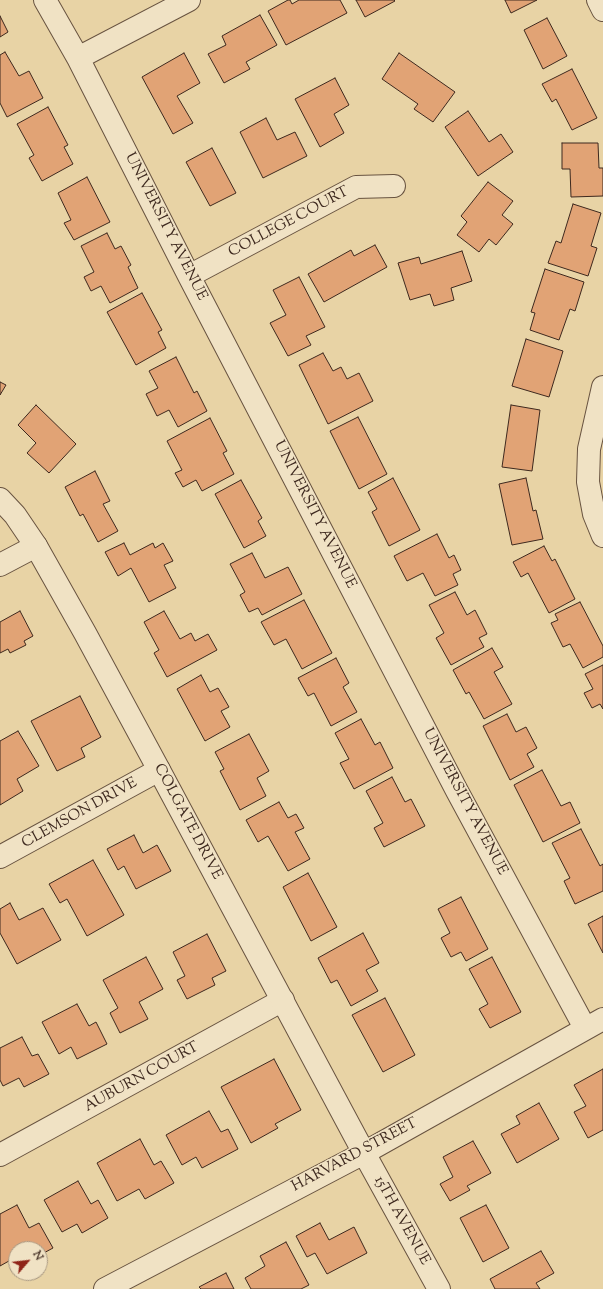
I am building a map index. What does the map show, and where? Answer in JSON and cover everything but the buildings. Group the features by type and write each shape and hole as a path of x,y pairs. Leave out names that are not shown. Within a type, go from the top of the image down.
{"street":[{"name":"UNIVERSITY AVENUE","path":"45,0 78,58 189,276 454,784 594,1024"},
{"path":"78,58 189,0"},
{"path":"598,0 603,10"},
{"name":"COLLEGE COURT","path":"189,276 356,187 394,186"},
{"path":"603,387 589,449 588,482 594,514 603,536"},
{"name":"COLGATE DRIVE","path":"0,499 15,515 36,546 160,770 364,1153"},
{"path":"0,565 36,546"},
{"name":"CLEMSON DRIVE","path":"0,857 160,770"},
{"name":"AUBURN COURT","path":"0,1155 283,1000"},
{"name":"HARVARD STREET","path":"105,1289 364,1153 594,1024"},
{"name":"15TH AVENUE","path":"364,1153 439,1289"}]}
